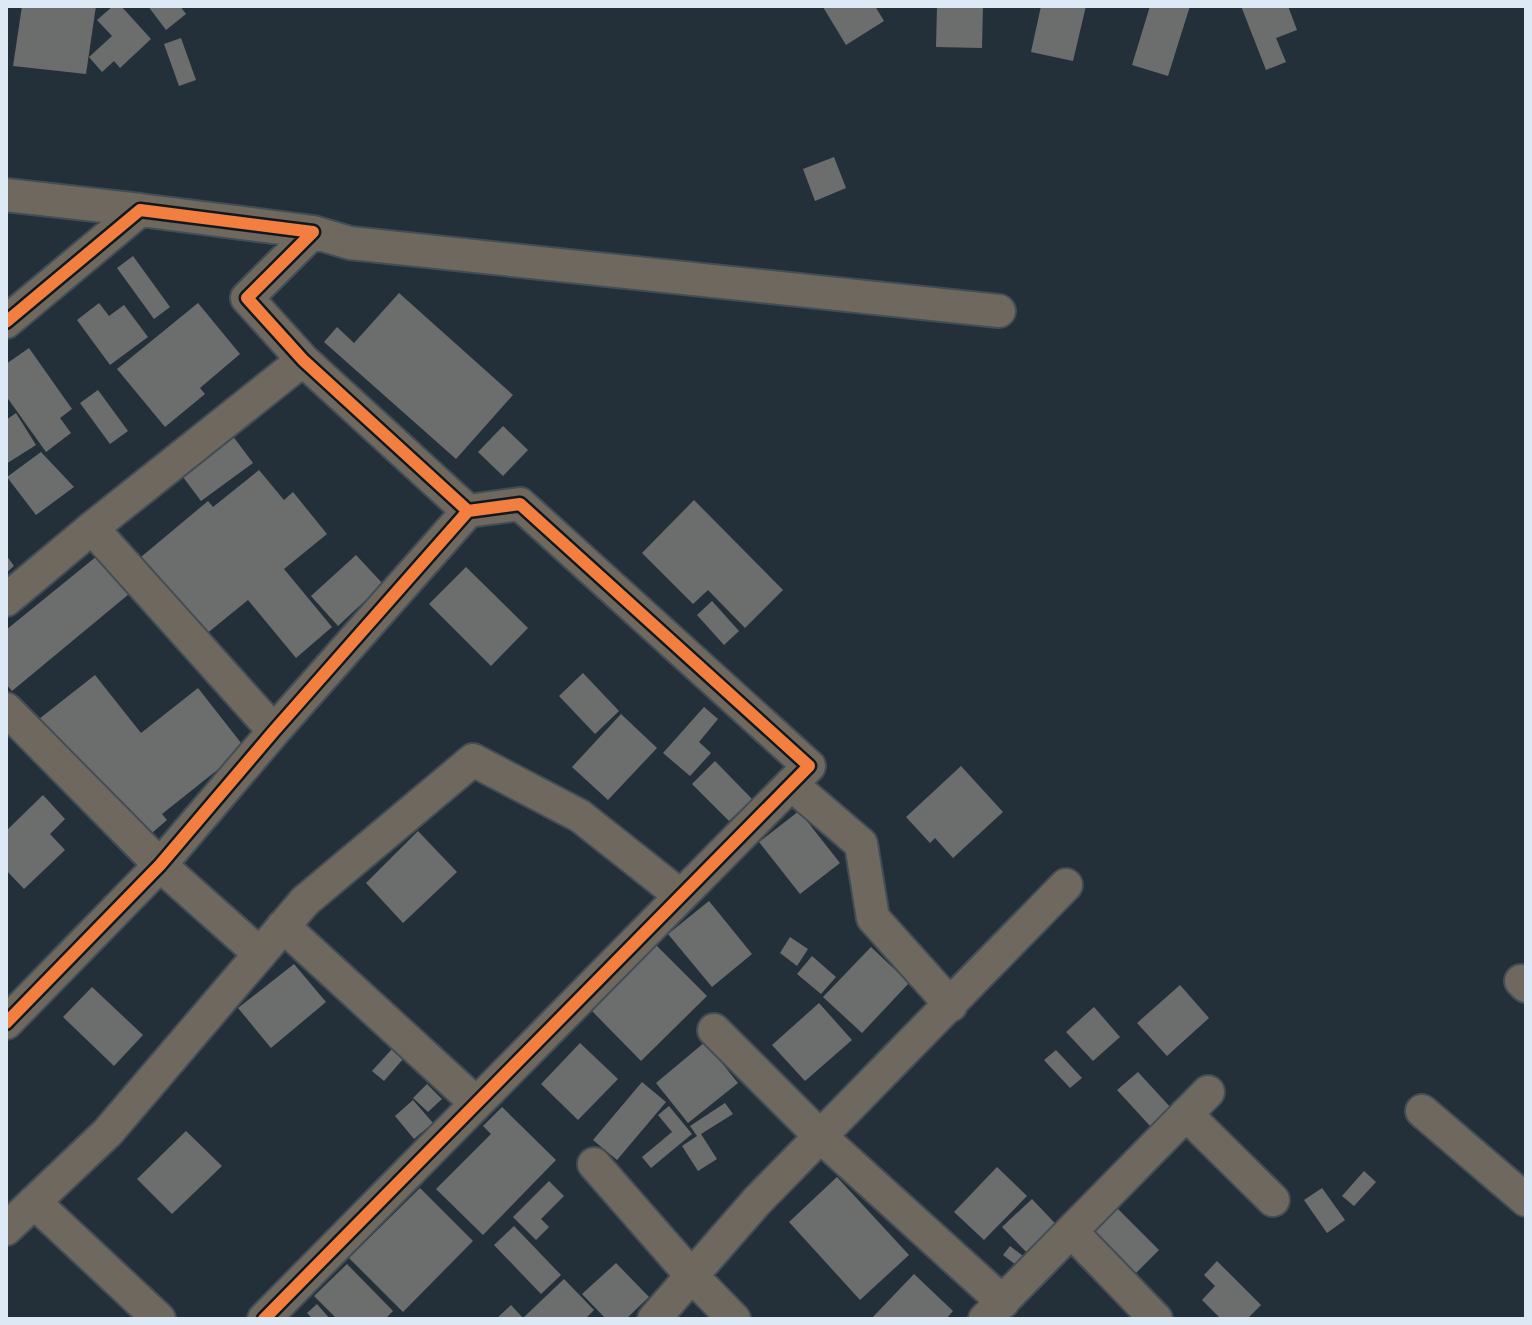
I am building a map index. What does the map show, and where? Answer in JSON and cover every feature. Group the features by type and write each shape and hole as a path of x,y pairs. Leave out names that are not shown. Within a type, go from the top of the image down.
{"street":[{"path":"6,195 313,232 350,243 999,311"},
{"path":"6,322 140,210"},
{"path":"313,232 247,298 303,360 468,511"},
{"path":"6,600 303,360"},
{"path":"7,1021 160,865 468,511 520,504 809,766 264,1319"},
{"path":"92,528 274,731"},
{"path":"6,709 160,865 260,954"},
{"path":"6,1229 108,1132 305,901 473,760 580,816 681,896"},
{"path":"791,784 861,844 873,918 951,1005"},
{"path":"654,1319 757,1201 1066,885"},
{"path":"283,926 476,1103"},
{"path":"714,1030 994,1311 1197,1103 1273,1200"},
{"path":"1422,1111 1526,1200"},
{"path":"594,1164 691,1275 734,1319"},
{"path":"34,1202 159,1319"},
{"path":"1072,1232 1156,1319"}],"building":[{"path":"22,6 96,6 86,74 13,66"},
{"path":"113,6 121,6 151,39 120,68 114,61 102,72 89,57 112,36 97,20"},
{"path":"148,6 180,6 186,14 166,30"},
{"path":"825,6 875,6 884,21 846,45"},
{"path":"937,6 983,6 982,48 936,47"},
{"path":"1041,6 1086,6 1073,61 1031,52"},
{"path":"1150,6 1190,6 1168,76 1132,65"},
{"path":"1241,6 1288,6 1297,30 1276,38 1286,62 1266,70"},
{"path":"181,38 196,80 179,86 164,44"},
{"path":"834,157 846,188 815,201 803,169"},
{"path":"133,256 170,307 154,319 117,268"},
{"path":"399,293 513,395 456,459 324,342 337,327 354,343"},
{"path":"99,303 109,316 124,305 148,337 110,365 77,320"},
{"path":"198,303 240,354 200,388 205,394 165,427 117,369"},
{"path":"29,348 72,409 60,418 71,433 46,452 6,396 6,364"},
{"path":"98,390 128,431 110,444 80,403"},
{"path":"16,413 36,445 6,464 6,420"},
{"path":"503,426 528,450 503,476 478,452"},
{"path":"229,431 253,463 201,501 177,469"},
{"path":"41,452 74,487 36,515 7,477"},
{"path":"259,470 284,500 293,492 327,534 284,569 332,627 296,658 248,600 205,635 141,557 208,501 213,507"},
{"path":"694,500 783,590 745,628 708,590 693,604 642,553"},
{"path":"6,555 14,566 6,573"},
{"path":"356,555 383,584 338,626 311,596"},
{"path":"97,556 129,594 12,691 6,684 6,630"},
{"path":"466,567 528,628 491,666 429,604"},
{"path":"712,601 739,631 724,645 697,615"},
{"path":"583,673 619,711 595,734 559,696"},
{"path":"95,675 141,733 198,688 245,748 162,814 167,820 146,838 101,798 39,719"},
{"path":"704,707 718,719 699,742 711,753 690,776 663,753"},
{"path":"621,714 657,748 608,800 572,767"},
{"path":"715,761 752,799 729,821 692,784"},
{"path":"961,766 1003,812 953,858 935,838 930,843 906,817"},
{"path":"43,795 65,819 50,834 65,850 24,889 6,870 6,831"},
{"path":"799,811 840,863 800,894 759,842"},
{"path":"418,831 457,872 403,923 366,883"},
{"path":"709,901 752,954 712,987 668,934"},
{"path":"790,937 808,949 797,966 780,953"},
{"path":"656,945 707,996 641,1061 591,1010"},
{"path":"871,947 909,983 862,1033 823,997"},
{"path":"812,956 836,977 821,994 797,974"},
{"path":"294,964 326,1002 271,1048 238,1008"},
{"path":"1180,985 1209,1018 1167,1056 1137,1023"},
{"path":"92,987 143,1035 114,1066 63,1017"},
{"path":"819,1003 852,1040 805,1081 772,1045"},
{"path":"1094,1007 1120,1037 1093,1061 1066,1032"},
{"path":"705,1042 738,1083 688,1123 656,1083"},
{"path":"580,1043 618,1079 578,1120 541,1084"},
{"path":"392,1049 403,1059 384,1081 372,1071"},
{"path":"1056,1050 1082,1078 1070,1088 1044,1060"},
{"path":"1138,1072 1172,1109 1151,1127 1117,1090"},
{"path":"642,1082 666,1102 617,1160 593,1140"},
{"path":"427,1084 442,1099 428,1112 413,1098"},
{"path":"413,1100 433,1123 414,1139 395,1116"},
{"path":"725,1103 733,1114 701,1134 717,1159 698,1171 682,1146 697,1136 690,1126"},
{"path":"669,1106 692,1134 651,1168 642,1157 672,1132 658,1115"},
{"path":"502,1107 556,1160 483,1235 436,1189 491,1134 483,1126"},
{"path":"186,1131 222,1166 172,1214 137,1179"},
{"path":"997,1167 1027,1196 984,1240 954,1212"},
{"path":"1364,1171 1376,1182 1354,1206 1342,1196"},
{"path":"837,1177 909,1255 860,1300 789,1222"},
{"path":"549,1181 564,1196 541,1219 549,1227 536,1240 513,1217"},
{"path":"420,1188 473,1241 403,1312 349,1258"},
{"path":"1322,1188 1345,1220 1327,1233 1304,1200"},
{"path":"1032,1199 1067,1236 1038,1264 1002,1227"},
{"path":"1114,1205 1159,1250 1132,1277 1086,1233"},
{"path":"514,1226 561,1275 541,1294 494,1245"},
{"path":"1010,1246 1023,1256 1016,1265 1003,1255"},
{"path":"1217,1261 1261,1305 1247,1319 1221,1319 1202,1300 1215,1286 1204,1275"},
{"path":"616,1263 649,1297 626,1319 606,1319 582,1294"},
{"path":"347,1264 393,1311 385,1319 337,1319 314,1296"},
{"path":"914,1274 953,1311 946,1319 871,1319"},
{"path":"564,1279 594,1310 585,1319 496,1319 511,1305 523,1318"},
{"path":"317,1304 330,1319 313,1319 307,1313"}],"cycle path":[{"path":"6,322 140,210 313,232 247,298 303,360 468,511 160,865 6,1023"},
{"path":"264,1319 809,766 520,504 468,511"}]}
